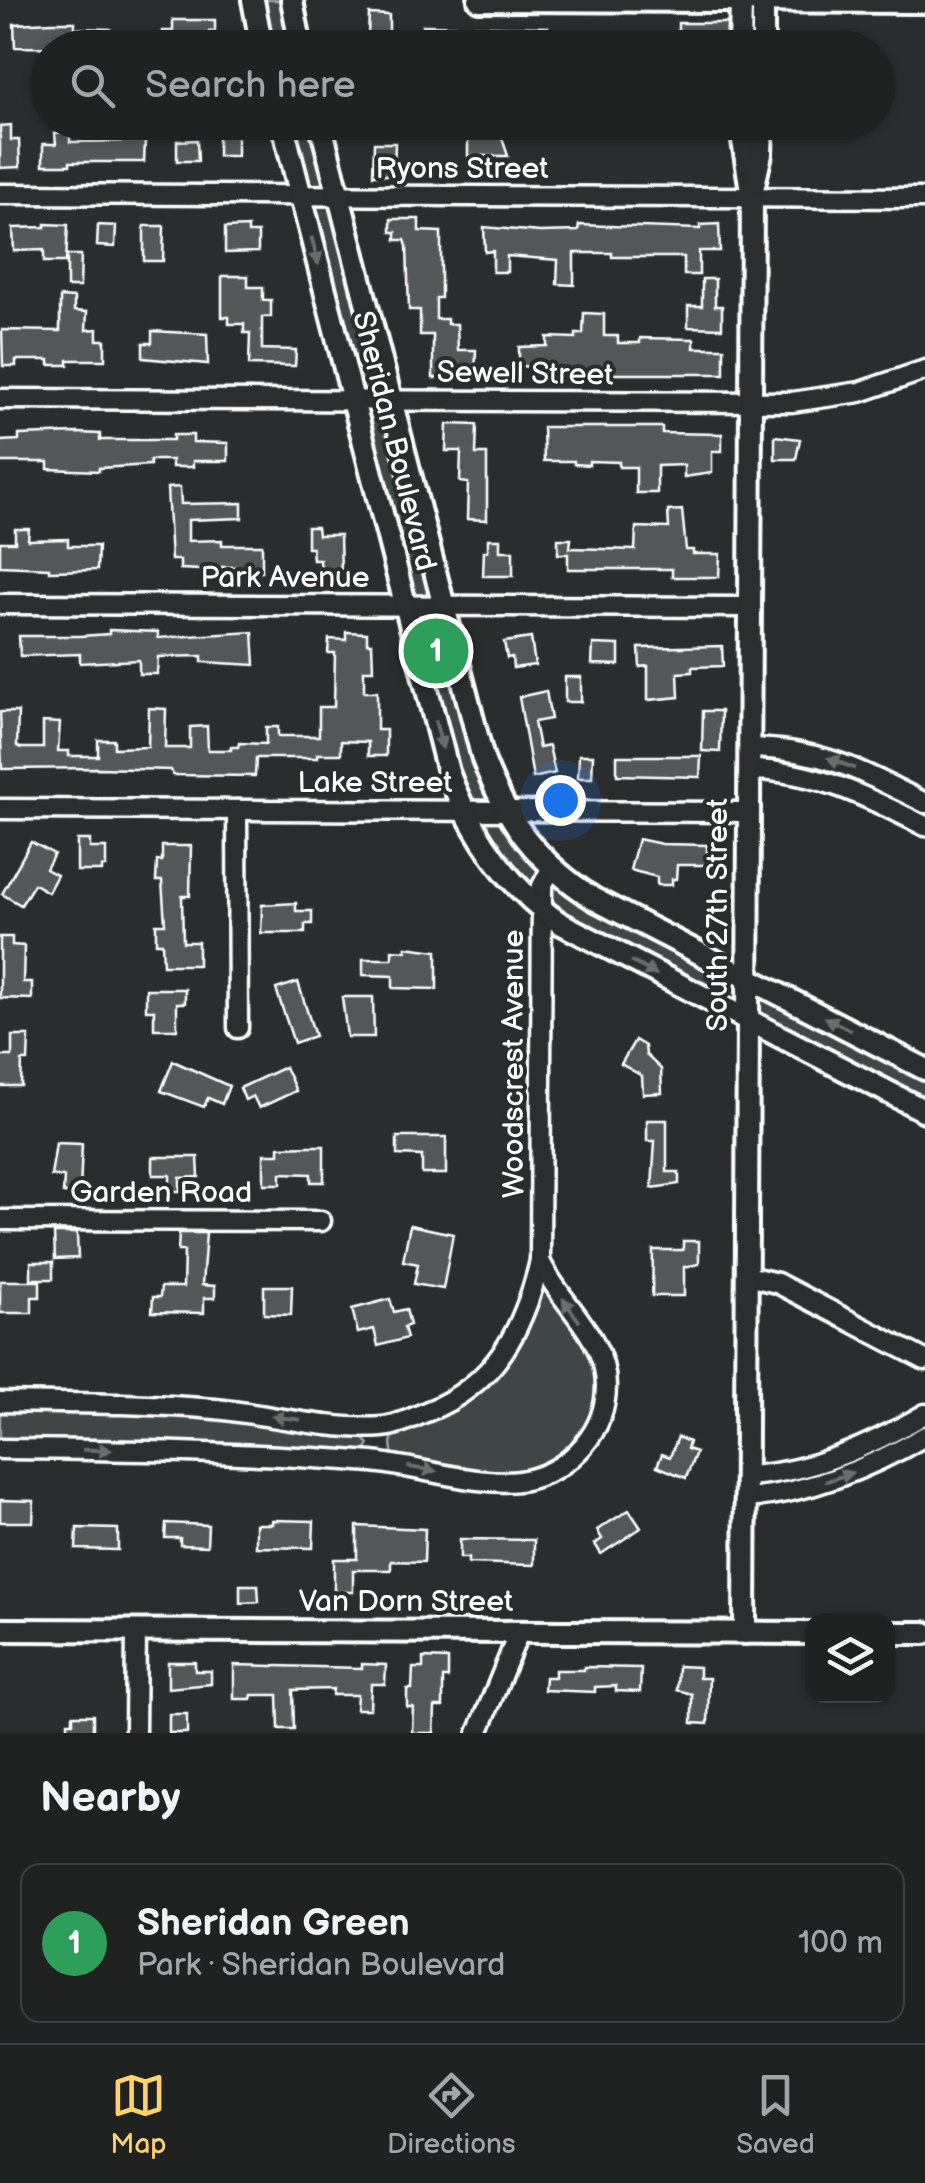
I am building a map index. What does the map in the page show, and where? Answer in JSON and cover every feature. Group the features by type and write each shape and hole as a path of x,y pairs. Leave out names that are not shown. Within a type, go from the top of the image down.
{"main road":[{"path":"253,0 259,30"},
{"path":"292,0 298,30"},
{"path":"479,0 925,2"},
{"path":"740,30 741,1"},
{"path":"762,30 763,1"},
{"name":"Sheridan Boulevard","path":"287,140 448,772 462,811 504,872 542,910 581,935 925,1111"},
{"name":"Sheridan Boulevard","path":"325,140 483,759 505,811 551,869 594,900 925,1069"},
{"name":"South 27th Street","path":"743,140 752,197 745,1634"},
{"name":"South 27th Street","path":"752,197 761,140"},
{"name":"Van Dorn Street","path":"0,1630 805,1633"},
{"path":"895,1633 925,1633"}],"street":[{"name":"Ryons Street","path":"0,194 925,198"},
{"name":"Sewell Street","path":"0,399 751,402 860,392 925,370"},
{"name":"Park Avenue","path":"0,604 749,607"},
{"path":"749,748 789,750 838,760 925,804"},
{"path":"749,770 774,770 834,783 925,826"},
{"name":"Lake Street","path":"0,809 749,812"},
{"path":"237,810 238,1028"},
{"name":"Woodscrest Avenue","path":"0,1402 138,1403 380,1427 454,1401 480,1381 514,1334 531,1296 540,1261 542,886 551,869"},
{"name":"Garden Road","path":"0,1220 321,1222"},
{"path":"0,1449 250,1452 379,1462 516,1482 531,1479 562,1466 585,1446 605,1400 604,1368 594,1340 540,1261"},
{"path":"746,1276 777,1283 925,1360"},
{"path":"746,1487 871,1442 925,1414"},
{"path":"379,1462 380,1427"},
{"path":"746,1487 834,1480 925,1436"},
{"path":"136,1630 136,1733"},
{"path":"478,1733 519,1632"}],"shaded area":[{"path":"253,0 292,0 298,30 259,30"},
{"path":"286,140 324,140 483,759 551,869 925,1069 925,1111 560,923 462,811"},
{"path":"540,1286 545,1286 587,1339 597,1363 599,1403 582,1443 539,1472 501,1478 393,1458 393,1436 455,1408 474,1394"},
{"path":"0,1405 123,1406 361,1436 369,1444 364,1454 0,1443"}],"building":[{"path":"369,14 389,15 389,30 368,30"},
{"path":"173,20 215,20 215,30 173,30"},
{"path":"75,22 75,28 110,29 30,30 30,47 15,47 14,24"},
{"path":"678,23 727,23 727,30 678,30"},
{"path":"423,25 548,27 548,30 423,30"},
{"path":"11,125 11,140 19,140 20,167 0,168 0,126"},
{"path":"56,140 145,141 144,162 43,165 43,144 56,144"},
{"path":"197,140 198,161 177,161 177,141"},
{"path":"218,140 237,140 237,156 218,156"},
{"path":"468,140 503,140 508,156 468,156"},
{"path":"374,143 395,143 394,175 373,175"},
{"path":"391,219 419,219 419,231 441,232 441,298 436,298 436,319 457,324 458,350 476,350 475,378 433,378 433,335 420,335 420,310 409,310 407,246 405,240 396,240 396,232 391,232"},
{"path":"719,224 720,251 699,251 699,275 684,275 684,257 574,253 574,285 557,284 558,260 507,256 507,272 493,272 493,251 485,252 484,227 540,232 578,231 579,225 700,229 700,225"},
{"path":"68,225 66,262 44,262 44,250 14,251 13,228"},
{"path":"98,225 116,226 115,247 97,246"},
{"path":"144,226 164,226 163,261 144,261"},
{"path":"248,227 248,233 258,233 258,252 225,253 225,228"},
{"path":"67,255 81,255 80,287 67,287"},
{"path":"222,276 248,276 248,287 263,287 263,300 271,300 271,317 262,317 262,349 296,350 295,366 249,365 250,333 244,333 244,324 229,324 229,317 222,317"},
{"path":"702,279 715,279 715,306 722,306 722,328 688,327 688,306 702,306"},
{"path":"60,297 74,298 74,311 87,312 86,330 97,329 97,340 105,340 105,360 68,360 68,365 49,365 49,360 16,360 16,366 3,366 2,330 60,331"},
{"path":"584,313 604,314 604,336 618,336 618,343 640,343 640,338 694,339 694,348 724,348 724,374 576,374 576,369 519,366 519,347 547,346 547,337 576,338 576,334 583,334"},
{"path":"152,331 207,334 208,364 143,358 143,343 152,343"},
{"path":"447,424 477,425 476,454 487,454 487,520 467,519 468,483 460,482 461,451 446,451"},
{"path":"543,427 662,427 662,433 722,434 722,451 712,451 712,473 684,477 684,465 657,466 657,493 636,493 636,467 619,467 619,462 589,461 589,465 544,461"},
{"path":"100,434 100,440 173,440 173,435 193,435 193,442 228,443 228,461 193,461 193,467 172,467 172,460 150,460 150,465 99,471 48,469 48,462 0,462 0,441 19,440 19,435"},
{"path":"775,436 800,439 796,459 775,459"},
{"path":"180,487 181,504 242,503 242,518 188,520 188,541 262,545 262,572 243,572 243,567 222,567 222,571 180,569 180,560 171,560 167,488"},
{"path":"682,510 686,550 693,550 693,554 720,554 719,577 672,577 672,569 568,569 568,554 558,554 558,539 571,539 570,548 635,550 636,527 669,528 668,511"},
{"path":"307,527 317,527 318,535 340,535 341,572 321,573 320,560 313,560 312,548 307,548"},
{"path":"15,529 29,529 28,540 68,539 68,546 98,546 97,570 0,566 0,542 15,542"},
{"path":"488,539 500,539 500,551 513,551 513,576 483,576"},
{"path":"109,630 158,632 158,638 253,632 255,665 202,662 202,656 158,657 157,674 139,674 139,660 80,663 80,654 20,656 19,636 80,636 109,634"},
{"path":"346,632 367,633 367,643 372,643 373,670 364,670 364,692 377,692 377,730 386,730 386,756 368,756 368,742 341,741 341,754 256,758 255,776 173,775 171,770 2,769 0,712 18,712 17,746 21,748 43,748 43,722 60,723 58,751 69,751 69,756 98,756 98,740 114,740 114,748 148,747 149,708 166,709 165,748 190,748 190,727 207,726 208,750 231,750 239,743 266,744 266,727 278,727 278,736 319,736 319,707 334,707 335,653 328,653 329,639 346,640"},
{"path":"531,638 535,665 513,668 504,642"},
{"path":"593,644 619,645 619,665 592,664"},
{"path":"722,646 723,666 692,667 692,672 678,673 679,697 648,700 648,666 640,667 639,648"},
{"path":"565,677 581,677 581,702 565,702"},
{"path":"546,691 551,719 534,722 539,748 549,746 555,773 533,778 519,697"},
{"path":"703,711 721,711 720,752 702,751"},
{"path":"579,755 593,755 592,778 578,778"},
{"path":"617,756 701,756 700,777 617,775"},
{"path":"638,839 707,845 707,865 677,865 672,885 657,885 657,877 630,870"},
{"path":"77,840 90,840 90,848 106,848 106,867 102,871 77,871"},
{"path":"31,842 54,854 46,869 57,875 48,892 34,884 21,905 2,894"},
{"path":"162,846 191,846 190,896 182,896 183,942 198,942 198,965 163,965 162,943 156,943 156,924 165,924 162,881 156,881"},
{"path":"296,903 296,911 312,911 312,924 305,924 305,933 261,933 262,905"},
{"path":"0,937 12,937 12,945 24,946 23,982 32,982 32,999 0,998"},
{"path":"406,947 437,951 437,989 393,988 393,976 363,975 363,959 392,959 392,950 406,951"},
{"path":"298,982 315,1036 294,1043 276,989"},
{"path":"146,989 185,989 185,1003 177,1003 177,1029 154,1029 154,1010 146,1010"},
{"path":"342,997 373,997 374,1037 347,1037"},
{"path":"12,1036 29,1036 28,1061 22,1061 21,1086 0,1086 1,1056 12,1056"},
{"path":"635,1040 645,1046 646,1055 661,1069 662,1093 643,1094 642,1076 621,1064"},
{"path":"173,1061 229,1086 222,1104 208,1098 204,1107 161,1091"},
{"path":"285,1067 296,1091 259,1108 253,1096 245,1100 240,1088"},
{"path":"647,1120 667,1120 667,1172 679,1172 679,1184 652,1188 655,1141 647,1141"},
{"path":"397,1137 446,1137 446,1174 422,1174 422,1156 397,1155"},
{"path":"56,1143 82,1144 80,1194 63,1193 64,1177 51,1176"},
{"path":"324,1146 324,1182 311,1182 311,1174 281,1173 281,1184 264,1184 264,1154 279,1154 279,1147"},
{"path":"153,1157 198,1157 199,1177 180,1178 180,1191 170,1191 170,1175 153,1175"},
{"path":"410,1225 453,1234 443,1289 414,1284 418,1264 403,1261"},
{"path":"54,1233 77,1233 78,1258 55,1259"},
{"path":"179,1233 206,1233 202,1285 215,1286 215,1298 204,1298 204,1313 152,1312 153,1297 160,1297 161,1287 183,1287 184,1251 178,1251"},
{"path":"683,1241 699,1241 699,1264 684,1267 684,1296 652,1296 653,1250 683,1250"},
{"path":"31,1262 53,1262 53,1279 31,1279"},
{"path":"0,1281 40,1281 40,1297 32,1297 32,1313 0,1313"},
{"path":"264,1286 292,1286 291,1315 264,1314"},
{"path":"390,1299 394,1312 406,1309 410,1325 404,1327 407,1338 378,1346 374,1329 358,1333 352,1309"},
{"path":"678,1437 689,1442 687,1449 696,1452 686,1478 657,1466 662,1454 670,1457"},
{"path":"0,1500 34,1501 33,1522 0,1522"},
{"path":"629,1510 641,1528 601,1554 595,1544 602,1539 597,1530"},
{"path":"272,1520 314,1521 313,1548 256,1547 256,1524 272,1524"},
{"path":"166,1523 208,1525 207,1546 180,1545 180,1538 165,1538"},
{"path":"357,1526 425,1529 424,1562 391,1561 391,1570 353,1570 353,1592 334,1592 334,1559 357,1559"},
{"path":"77,1528 118,1529 118,1550 76,1549"},
{"path":"460,1539 534,1540 534,1565 468,1563 468,1558 460,1558"},
{"path":"240,1585 258,1585 259,1602 240,1603"},
{"path":"423,1658 448,1659 448,1678 443,1678 443,1707 435,1707 434,1733 412,1733 413,1707 407,1707 407,1689 412,1689 413,1668 423,1668"},
{"path":"168,1662 195,1662 195,1671 211,1671 211,1684 168,1688"},
{"path":"362,1664 386,1665 385,1684 371,1684 370,1709 356,1709 357,1695 332,1695 333,1689 293,1690 294,1729 279,1729 278,1695 234,1699 234,1665 362,1668"},
{"path":"678,1666 699,1667 699,1678 709,1678 708,1724 692,1723 692,1694 677,1690"},
{"path":"641,1668 640,1692 616,1691 616,1686 595,1687 595,1692 544,1690 545,1677 555,1677 555,1670"},
{"path":"169,1714 187,1714 187,1733 169,1733"},
{"path":"73,1715 93,1715 93,1733 68,1733"}],"place":[{"name":"Sheridan Green","path":"436,651"}]}
